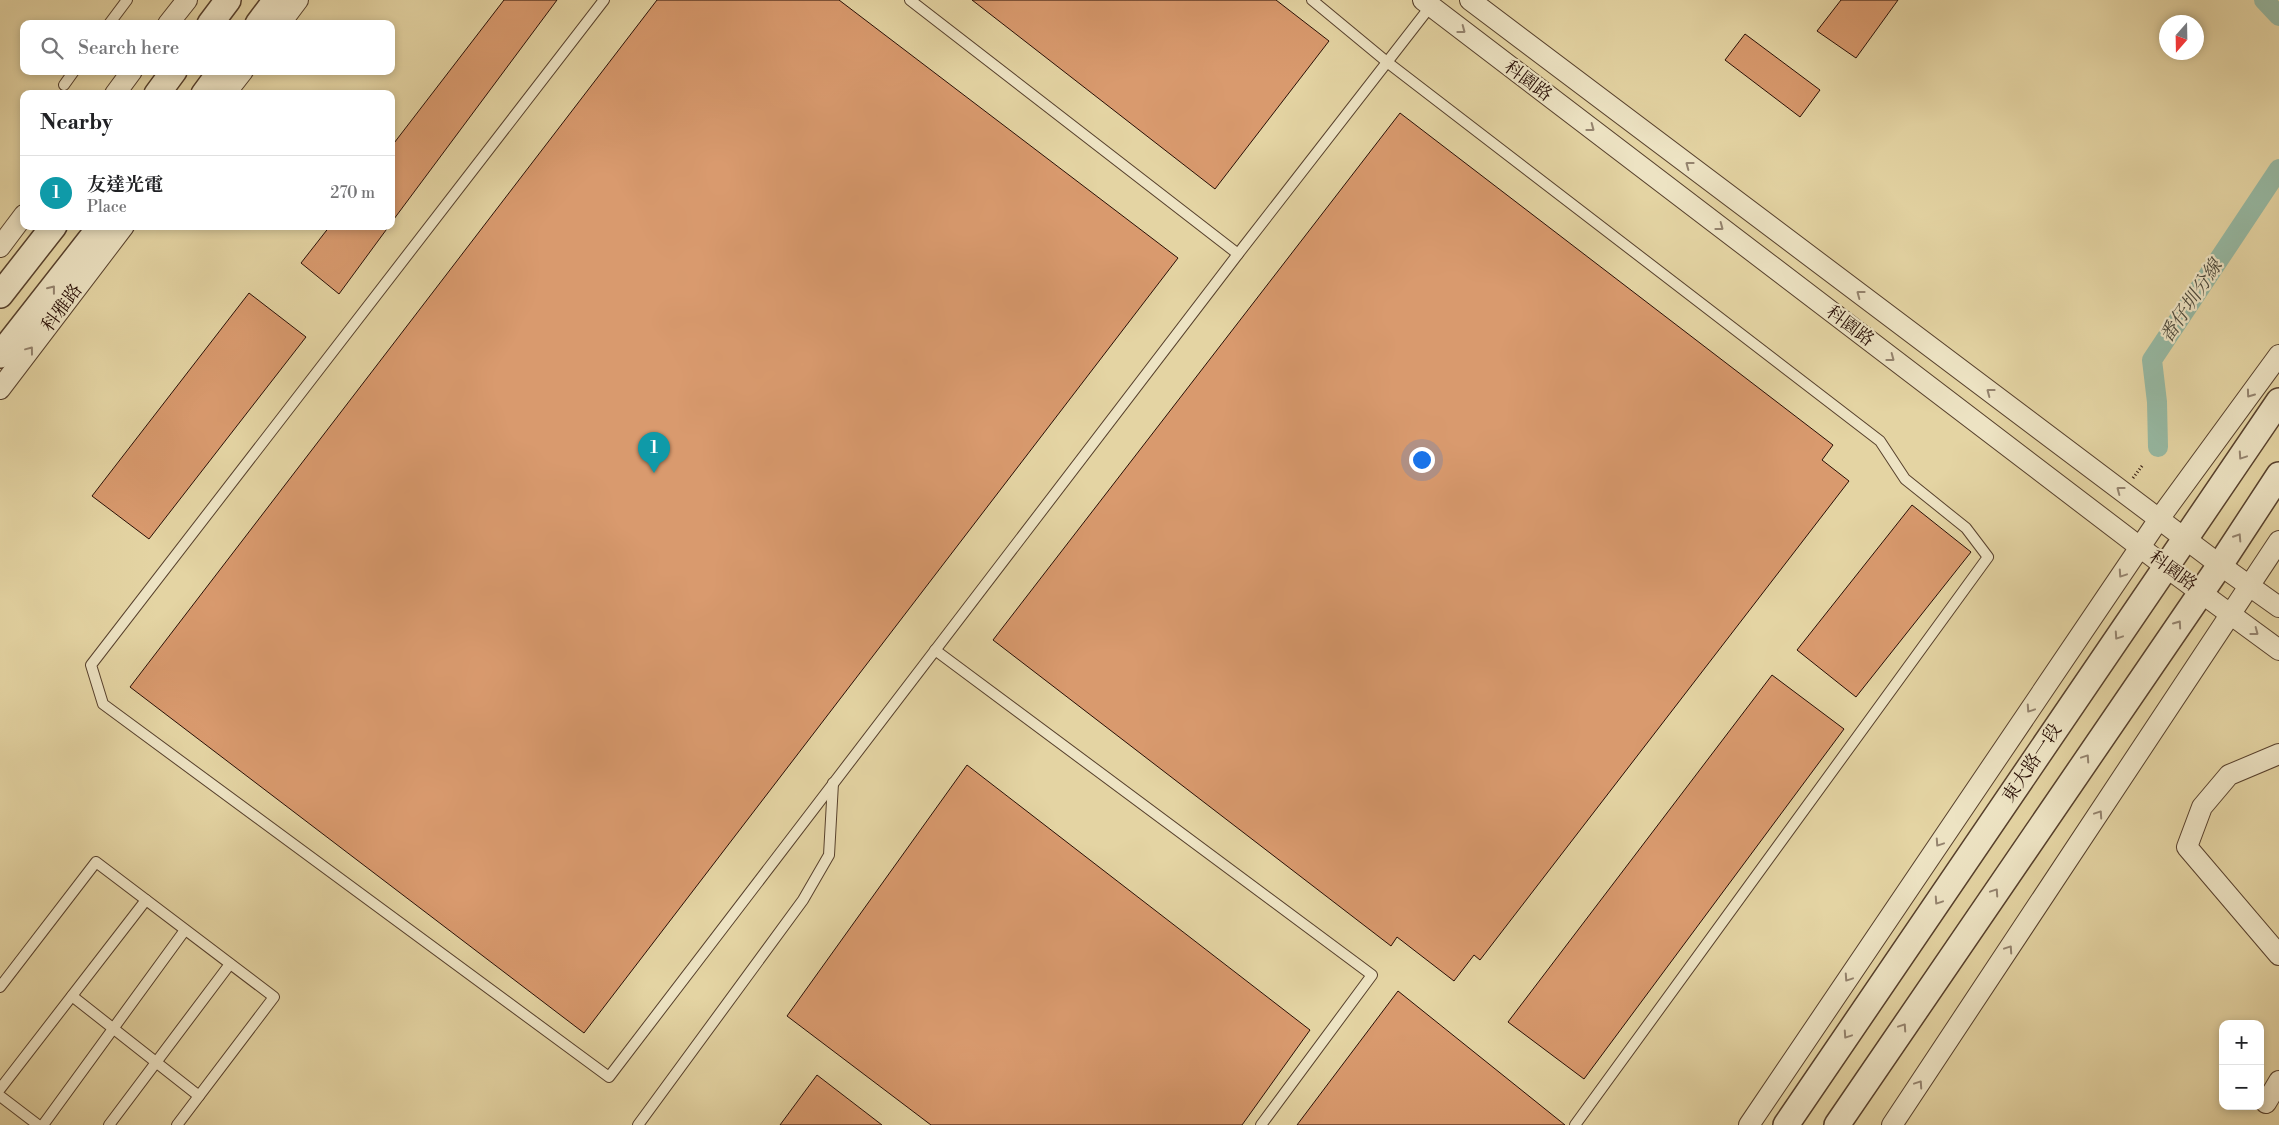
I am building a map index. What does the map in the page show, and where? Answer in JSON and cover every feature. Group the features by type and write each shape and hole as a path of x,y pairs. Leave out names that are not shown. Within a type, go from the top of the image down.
{"street":[{"path":"171,20 186,0"},
{"path":"213,20 228,0"},
{"path":"261,20 276,0"},
{"path":"283,20 298,0"},
{"name":"科園路","path":"1470,0 2220,565 2279,607"},
{"name":"科園路","path":"1429,2 2166,567 2279,650"},
{"path":"118,90 129,75"},
{"path":"160,90 171,75"},
{"path":"207,90 218,75"},
{"path":"228,90 240,75"},
{"path":"0,247 20,220"},
{"path":"0,295 51,230"},
{"name":"科雅路","path":"0,355 98,230"},
{"name":"科雅路","path":"0,389 121,230"},
{"path":"1749,1125 2159,519 2279,355"},
{"name":"東大路一段","path":"1786,1125 2279,401"},
{"path":"1836,1125 2220,565 2279,475"},
{"path":"1892,1125 2279,541"},
{"path":"2279,754 2229,775 2202,807 2187,847 2279,956"},
{"path":"2266,1103 2279,1081"}],"lane":[{"path":"112,20 127,0"},
{"path":"604,0 90,664 103,704 609,1077 1387,62 1429,2"},
{"path":"910,0 1238,254"},
{"path":"1312,0 1387,62 1880,441 1905,479 1966,528 1988,557 1575,1125"},
{"path":"64,85 71,75"},
{"path":"935,650 1372,975 1261,1125"},
{"path":"638,1125 803,900 829,854 833,783"},
{"path":"0,987 96,862 274,997 177,1125"},
{"path":"0,1089 146,900"},
{"path":"43,1125 186,930"},
{"path":"109,1125 230,964"},
{"path":"72,996 199,1096"},
{"path":"0,1096 38,1125"}],"building":[{"path":"504,0 557,0 395,218 395,142"},
{"path":"657,0 839,0 1178,258 584,1033 130,687"},
{"path":"972,0 1276,0 1329,41 1215,189"},
{"path":"1841,0 1898,0 1856,58 1817,31"},
{"path":"1745,34 1820,90 1800,117 1725,60"},
{"path":"1400,113 1833,445 1822,460 1849,481 1480,960 1474,955 1454,981 1397,937 1391,946 993,640"},
{"path":"327,230 386,230 339,294 301,263"},
{"path":"249,293 306,337 149,539 92,496"},
{"path":"1912,505 1971,552 1856,697 1797,650"},
{"path":"1772,675 1844,729 1584,1079 1508,1022"},
{"path":"967,765 1310,1030 1242,1125 931,1125 787,1016"},
{"path":"1398,991 1565,1125 1297,1125"},
{"path":"817,1075 882,1125 780,1125"}],"waterway":[{"name":"番仔圳分線","path":"2264,0 2279,16"},
{"name":"番仔圳分線","path":"2158,447 2157,402 2152,360 2279,169"}],"place":[{"name":"友達光電","path":"654,473"}]}
